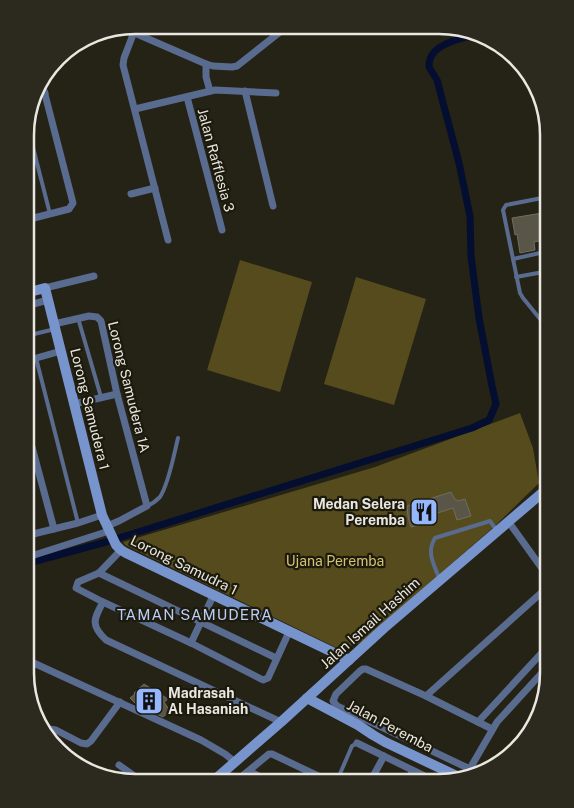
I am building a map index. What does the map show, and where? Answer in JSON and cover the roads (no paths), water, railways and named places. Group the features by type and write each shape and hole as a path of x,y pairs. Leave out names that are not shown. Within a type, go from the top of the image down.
{"street":[{"path":"131,34 123,65 168,240"},
{"path":"137,34 206,64 232,67 237,66 277,34"},
{"path":"206,64 206,77 210,91"},
{"path":"34,217 69,209 73,203 44,90"},
{"path":"135,109 218,90 276,93"},
{"path":"245,92 273,206"},
{"name":"Jalan Rafflesia 3","path":"187,97 222,230"},
{"path":"131,194 155,188"},
{"path":"34,291 94,276"},
{"name":"Lorong Samudera 1","path":"45,288 102,515 113,538"},
{"path":"34,304 48,300"},
{"name":"Lorong Samudera 1A","path":"54,326 78,318 93,316 101,320 117,394 147,506"},
{"path":"36,358 61,351"},
{"path":"74,404 117,394"},
{"path":"34,451 54,529"},
{"name":"Jalan Ismail Hashim","path":"221,774 384,628 540,494"},
{"path":"147,506 119,521 100,573 78,582 76,587 78,590 264,680 268,678 289,632"},
{"path":"34,534 102,515"},
{"path":"508,521 540,564"},
{"path":"34,556 113,538"},
{"name":"Lorong Samudra 1","path":"113,538 213,596 349,660"},
{"path":"100,573 276,658"},
{"path":"426,696 540,593"},
{"path":"191,644 213,596"},
{"path":"102,602 94,618 100,635 106,640 280,722"},
{"path":"478,722 540,655"},
{"path":"34,663 201,740 235,762"},
{"path":"492,729 366,669 363,669 336,694 333,701 337,706 470,769 492,729 540,674"},
{"name":"Jalan Peremba","path":"307,698 358,725 385,742 451,773"},
{"path":"51,729 87,744 92,741 120,702"},
{"path":"357,743 421,774"},
{"path":"245,774 266,755 272,754 315,774"},
{"path":"374,774 384,756"},
{"path":"119,765 131,774"},
{"path":"442,774 444,770"}],"lane":[{"path":"34,151 50,214"},
{"path":"540,198 506,205 503,210 520,293 540,319"},
{"path":"513,259 540,253"},
{"path":"516,278 540,273"},
{"path":"78,318 101,397"},
{"path":"34,333 54,326"},
{"path":"36,358 78,523"},
{"path":"147,506 155,502 164,488 178,438"},
{"path":"439,581 430,550 435,538 490,521 497,531"},
{"path":"339,774 352,746 357,743"},
{"path":"410,774 412,769"},
{"path":"250,770 259,774"}],"waterway":[{"path":"34,562 106,542 472,428 489,420 496,404 479,318 471,256 470,216 459,163 437,80 429,67 431,56 440,47 466,38"}],"place":[{"name":"Medan Selera Peremba","path":"424,512"},
{"name":"Madrasah Al Hasaniah","path":"149,701"}],"district":[{"name":"TAMAN SAMUDERA","path":"195,614"}],"park label":[{"name":"Ujana Peremba","path":"335,561"}]}
